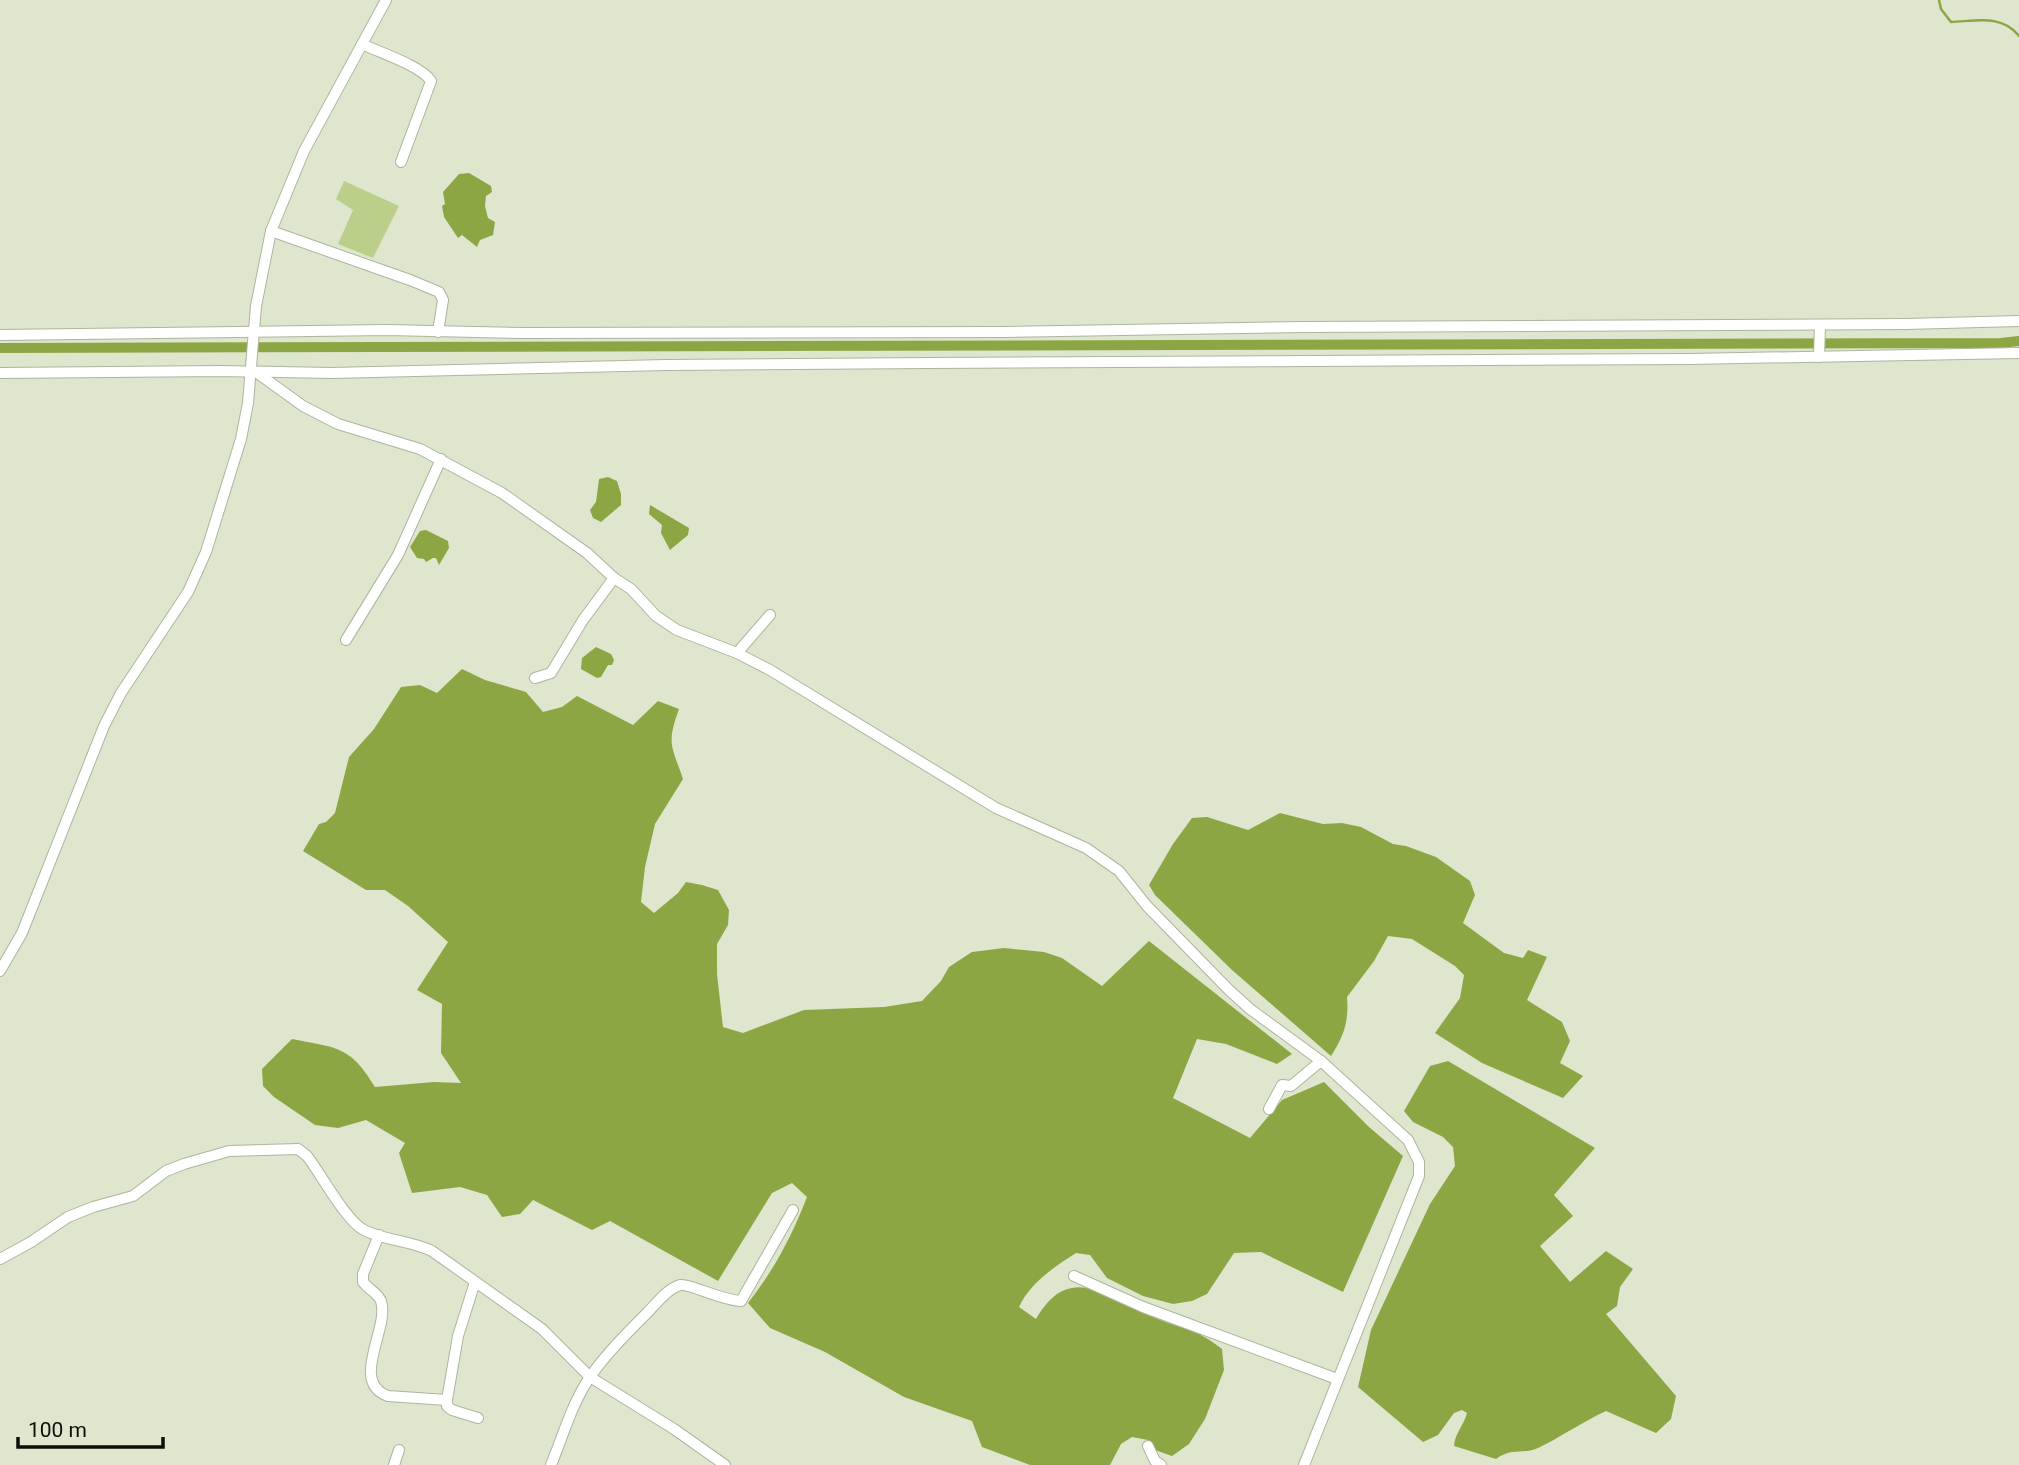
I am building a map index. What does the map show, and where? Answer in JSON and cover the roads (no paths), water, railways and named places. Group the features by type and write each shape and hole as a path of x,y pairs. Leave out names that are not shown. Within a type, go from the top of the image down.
{"street":[{"path":"0,971 22,933 104,726 121,693 188,592 206,552 241,439 252,369 252,336 271,231 304,151 386,0"},
{"path":"362,44 415,69 431,81 401,162"},
{"path":"271,231 439,292 443,300 438,332"},
{"path":"0,335 252,336 376,330 1005,332 1399,326 1820,328 2019,321"},
{"path":"1819,353 1820,328"},
{"path":"0,373 252,369 331,373 680,365 2019,353"},
{"path":"252,369 303,406 338,424 398,441 441,459 502,492 587,553 614,578 631,589 656,616 677,630 737,653 770,670 996,808 1086,848 1118,871 1147,906 1240,999 1321,1061 1408,1140 1419,1162 1419,1176 1304,1465"},
{"path":"346,640 398,555 441,459"},
{"path":"535,678 551,673 614,578"},
{"path":"737,653 769,615"},
{"path":"1269,1108 1282,1085 1291,1086 1321,1061"},
{"path":"0,1259 68,1217 133,1196 166,1171 229,1151 298,1149 307,1156 358,1226 379,1235 416,1243 432,1251 542,1329 559,1343 590,1377 690,1439 725,1465"},
{"path":"551,1465 579,1395 590,1377 633,1327 675,1287 685,1285 714,1296 741,1301 793,1210"},
{"path":"379,1235 363,1274 363,1282 381,1301 382,1312 372,1381 381,1394 388,1396 447,1400"},
{"path":"1074,1276 1143,1307 1337,1379"},
{"path":"475,1282 458,1336 447,1406 478,1418"},
{"path":"1148,1446 1155,1461 1161,1465"},
{"path":"394,1465 400,1450"}],"waterway":[{"path":"1939,0 1941,9 1951,22 1988,20 2005,24 2019,36"},
{"path":"0,348 2019,341"}]}
